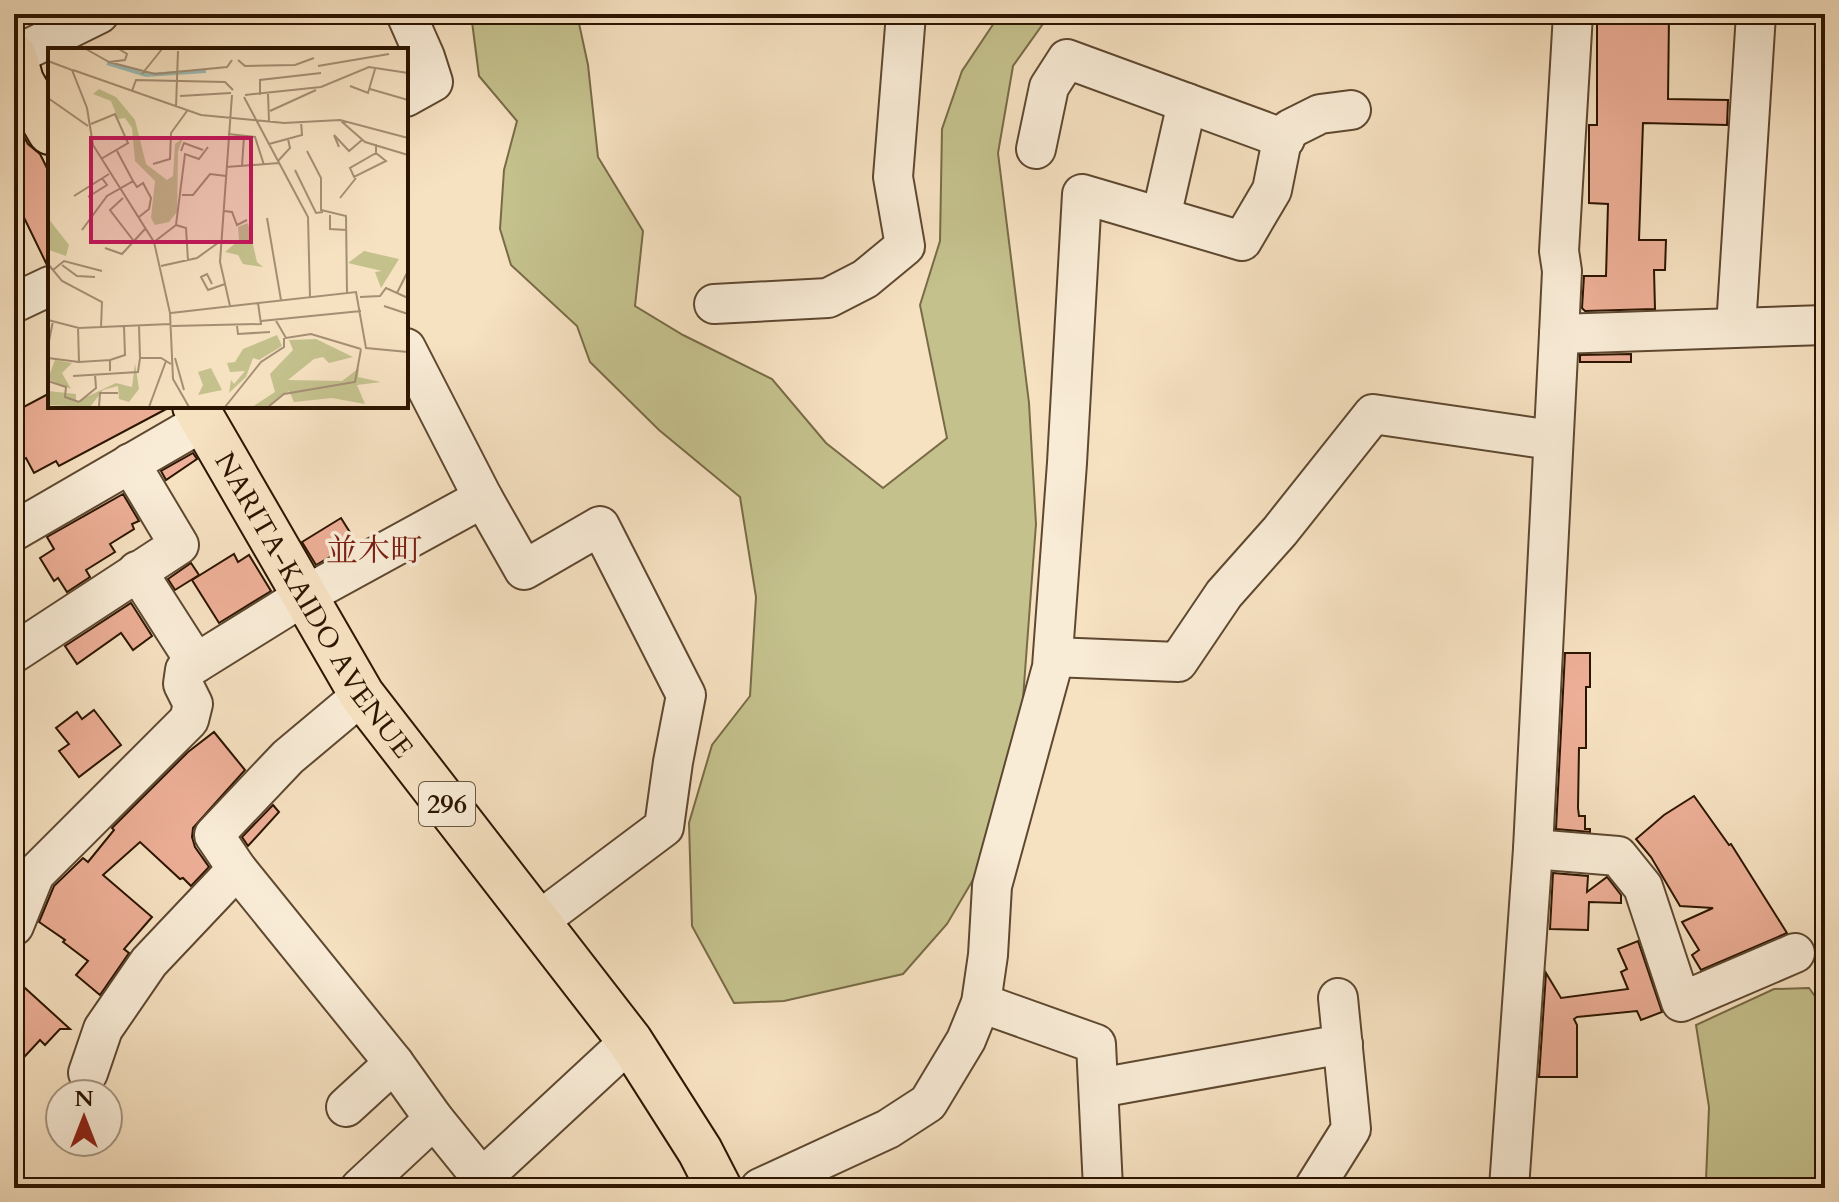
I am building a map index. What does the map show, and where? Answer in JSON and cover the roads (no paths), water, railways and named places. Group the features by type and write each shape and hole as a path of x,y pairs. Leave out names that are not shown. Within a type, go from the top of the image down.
{"highway":[{"path":"14,56 21,81 48,128"},
{"name":"NARITA-KAIDO AVENUE","path":"199,414 362,695 540,920 630,1041 700,1151 719,1188"}],"street":[{"path":"14,56 99,14"},
{"path":"406,14 433,82 408,96"},
{"path":"714,304 828,298 865,279 905,246 893,177 906,14"},
{"path":"1503,1187 1533,849 1562,271 1559,251 1573,14"},
{"path":"1736,327 1756,14"},
{"path":"1036,149 1049,87 1067,59 1285,139"},
{"path":"1161,217 1187,103"},
{"path":"760,1188 888,1129 928,1103 966,1040 981,1003 988,955 992,886 1053,657 1082,194 1242,241 1272,190 1290,129 1320,114 1351,110"},
{"path":"14,303 48,287"},
{"path":"1559,334 1825,325"},
{"path":"408,352 524,570 600,526 686,695 664,827 540,920"},
{"path":"14,531 130,463 199,414"},
{"path":"1053,657 1178,662 1224,594 1280,531 1373,414 1552,440"},
{"path":"14,653 179,545 130,463"},
{"path":"14,926 35,874 189,720 193,704 183,684 185,670 304,596 483,498"},
{"path":"137,571 196,663"},
{"path":"362,695 288,757 214,835 237,869 394,1063 484,1185 492,1169 630,1041"},
{"path":"1533,849 1618,856 1643,887 1681,1002 1795,953"},
{"path":"88,1073 103,1029 149,962 237,869"},
{"path":"1314,1188 1351,1129 1338,998"},
{"path":"981,1003 1096,1044 1103,1188"},
{"path":"1099,1088 1343,1044"},
{"path":"346,1107 394,1063"},
{"path":"360,1188 434,1119"}],"district":[{"name":"並木町","path":"374,550"}]}
